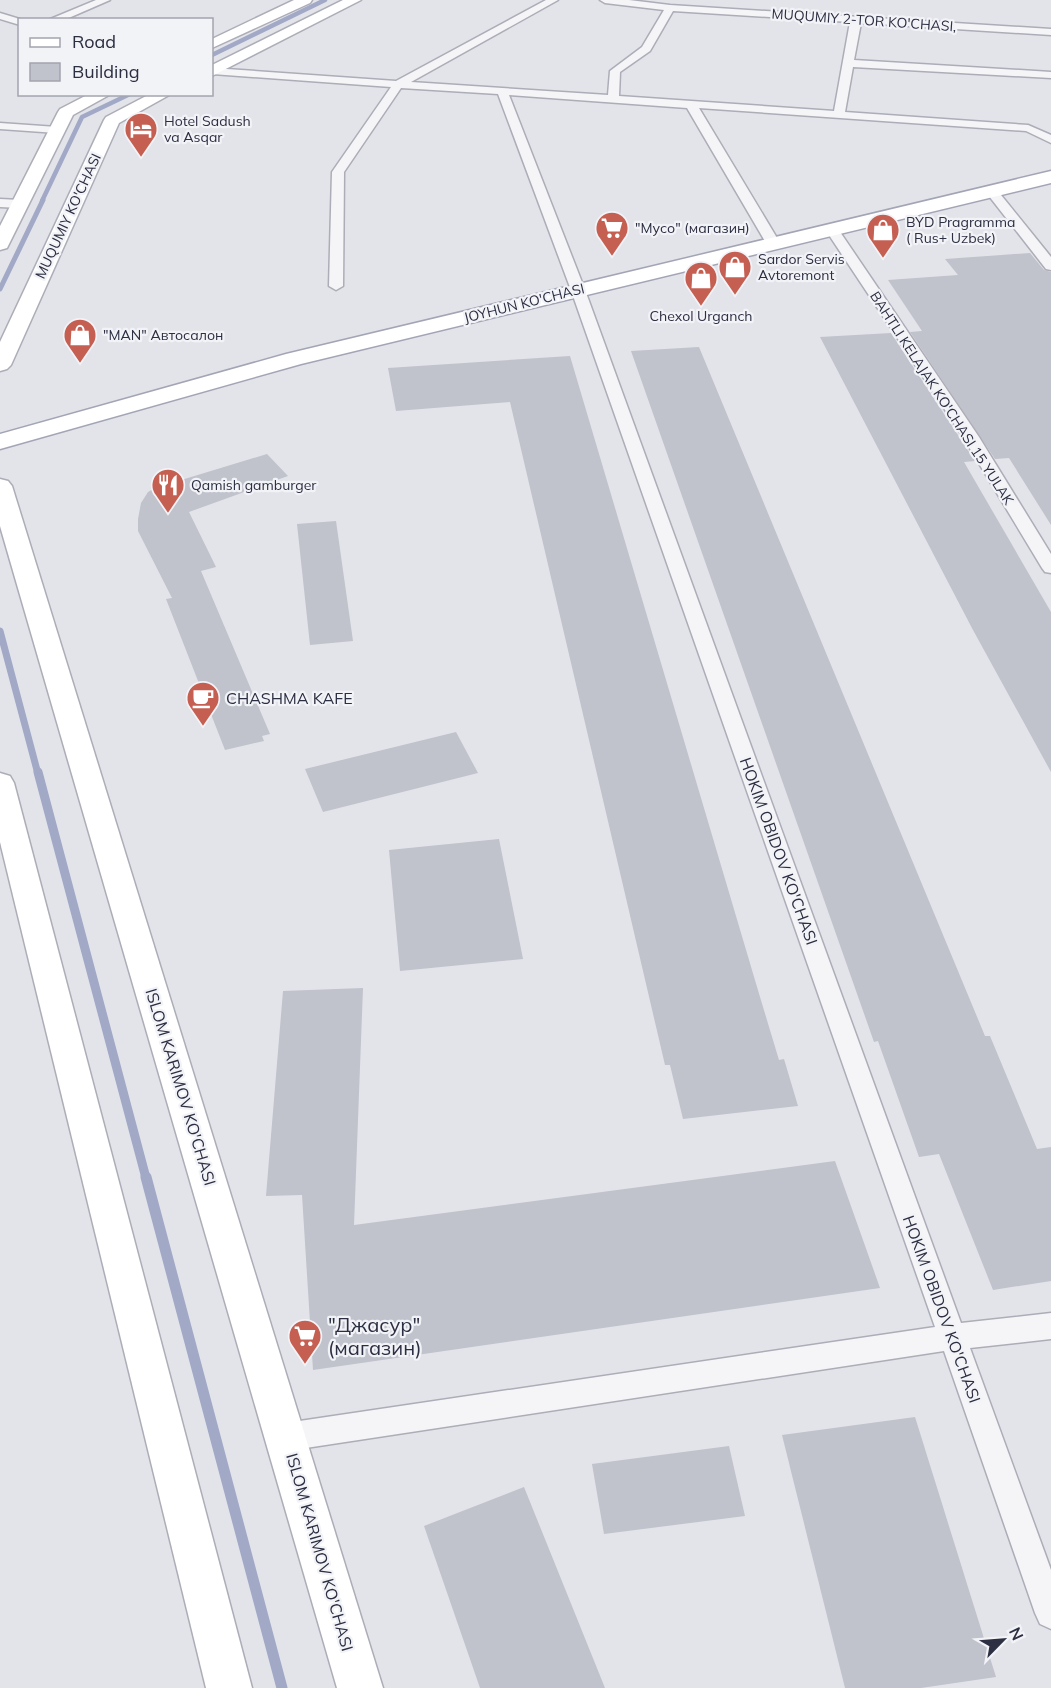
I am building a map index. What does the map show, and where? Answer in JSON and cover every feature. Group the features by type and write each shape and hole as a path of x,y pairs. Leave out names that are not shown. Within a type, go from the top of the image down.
{"main road":[{"path":"213,44 305,0"},
{"path":"213,70 354,0"},
{"path":"0,244 66,112 99,96"},
{"name":"MUQUMIY KO'CHASI","path":"0,365 112,120 159,96"},
{"name":"JOYHUN KO'CHASI","path":"0,442 294,359 831,229 993,193 1051,177"},
{"name":"ISLOM KARIMOV KO'CHASI","path":"0,486 360,1688"},
{"path":"0,783 229,1688"}],"street":[{"path":"58,18 105,0"},
{"path":"336,286 338,172 398,84 553,0"},
{"name":"MUQUMIY 2-TOR KO'CHASI,","path":"605,0 670,8 1051,32"},
{"path":"613,99 615,71 646,49 670,8"},
{"path":"0,16 18,21"},
{"path":"839,115 856,20"},
{"path":"848,63 1051,75"},
{"path":"213,71 1028,128 1051,139"},
{"name":"HOKIM OBIDOV KO'CHASI","path":"502,91 578,290 1051,1613"},
{"path":"691,105 773,243"},
{"path":"0,126 57,130"},
{"path":"993,193 1051,266"},
{"path":"0,202 20,204"},
{"name":"BAHTLI KELAJAK KO'CHASI 15 YULAK","path":"831,229 971,438 1051,568"},
{"path":"286,1437 952,1337 1051,1326"}],"building":[{"path":"1030,253 1044,270 1051,272 1051,525 1009,458 995,459 910,332 922,331 888,280 958,275 945,259"},
{"path":"891,333 975,461 964,462 1051,612 1051,772 973,630 820,337"},
{"path":"699,347 985,1036 990,1036 1037,1149 1051,1147 1051,1281 993,1290 939,1154 919,1157 878,1041 874,1042 631,351"},
{"path":"570,356 779,1060 784,1059 798,1106 683,1119 670,1065 665,1065 510,402 396,411 388,368"},
{"path":"267,454 288,476 189,512 216,567 201,571 270,734 262,736 264,741 225,750 166,599 172,598 138,531 138,519 141,503 148,492 155,488"},
{"path":"336,521 353,641 310,645 297,524"},
{"path":"456,732 478,773 323,812 305,769"},
{"path":"499,839 523,959 400,971 389,850"},
{"path":"363,988 354,1225 835,1161 880,1288 313,1370 302,1195 266,1196 283,991"},
{"path":"915,1417 996,1677 921,1688 845,1688 782,1435"},
{"path":"729,1446 745,1516 604,1534 592,1464"},
{"path":"524,1487 605,1688 480,1688 424,1526"}],"waterway":[{"path":"213,55 325,0"},
{"path":"42,201 82,117 126,96"},
{"path":"0,289 43,200"},
{"path":"0,631 38,774"},
{"path":"38,772 146,1178"},
{"path":"146,1177 282,1688"}],"place":[{"name":"Hotel Sadush va Asqar","path":"141,158"},
{"name":"\"Мусо\" (магазин)","path":"612,257"},
{"name":"BYD Pragramma ( Rus+ Uzbek)","path":"883,259"},
{"name":"Sardor Servis Avtoremont","path":"735,296"},
{"name":"Chexol Urganch","path":"701,307"},
{"name":"\"MAN\" Автосалон","path":"80,364"},
{"name":"Qamish gamburger","path":"168,514"},
{"name":"CHASHMA KAFE","path":"203,727"},
{"name":"\"Джасур\" (магазин)","path":"305,1365"}]}
